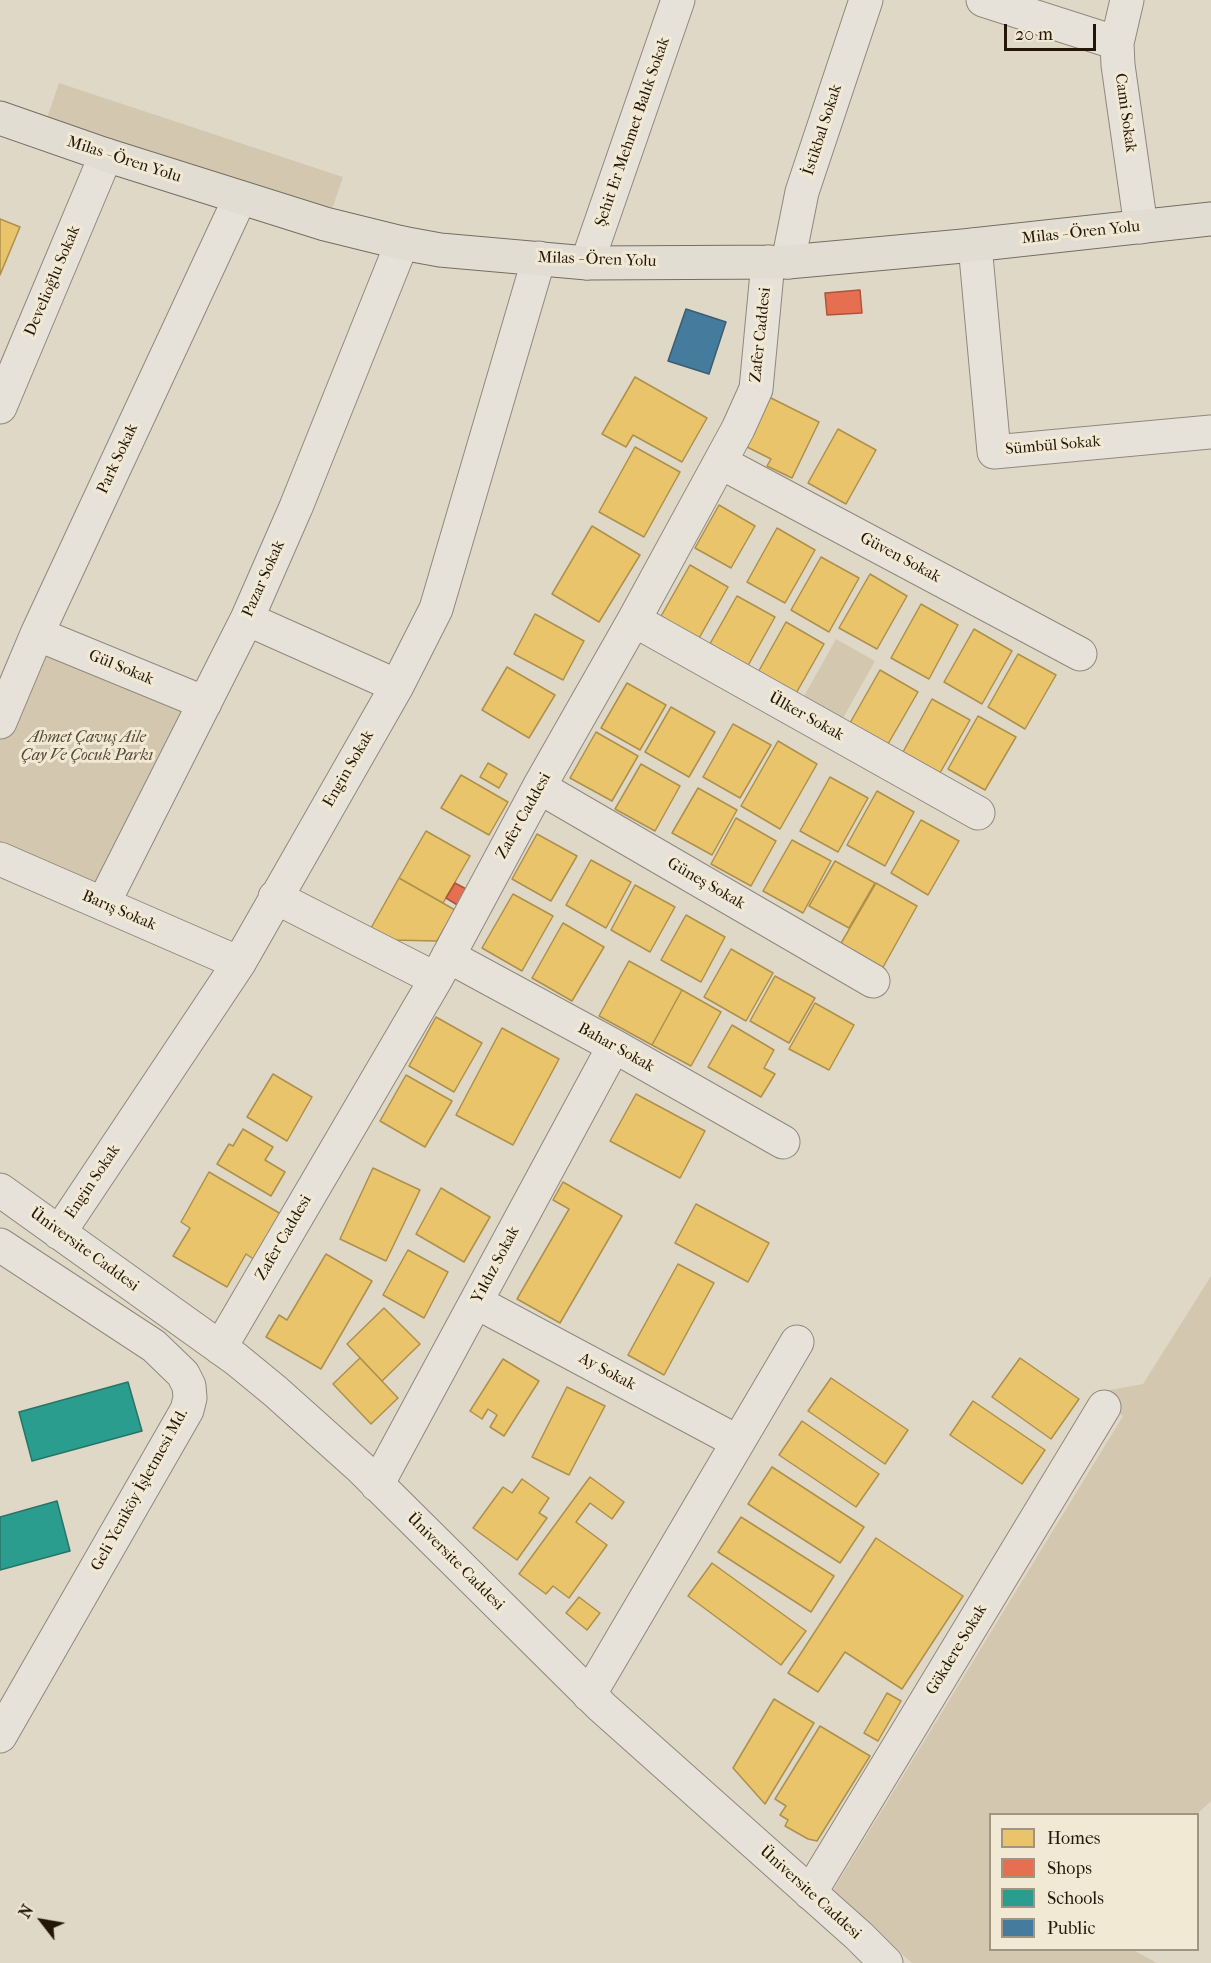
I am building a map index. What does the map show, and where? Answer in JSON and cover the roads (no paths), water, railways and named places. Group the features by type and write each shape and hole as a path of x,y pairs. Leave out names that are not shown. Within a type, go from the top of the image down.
{"main road":[{"name":"Milas - Ören Yolu","path":"0,118 106,155 325,224 440,250 587,263 778,262 975,245 1211,219"}],"street":[{"name":"Şehit Er Mehmet Balık Sokak","path":"587,263 678,0"},
{"name":"İstikbal Sokak","path":"778,262 866,0"},
{"path":"983,0 1117,43"},
{"name":"Cami Sokak","path":"1127,0 1117,43 1118,65 1141,227"},
{"name":"Develioğlu Sokak","path":"0,407 106,155"},
{"name":"Park Sokak","path":"0,722 6,689 37,634 240,198"},
{"name":"Pazar Sokak","path":"104,904 247,619 296,507 402,243"},
{"name":"Sümbül Sokak","path":"975,245 994,452 1211,432"},
{"name":"Engin Sokak","path":"59,1233 239,963 397,686 436,609 538,258"},
{"name":"Zafer Caddesi","path":"220,1348 442,968 539,787 634,620 738,429 756,389 778,262"},
{"name":"Güven Sokak","path":"720,462 1080,654"},
{"path":"247,619 397,686"},
{"name":"Ülker Sokak","path":"634,620 978,813"},
{"name":"Gül Sokak","path":"37,634 205,703"},
{"name":"Güneş Sokak","path":"539,787 873,981"},
{"name":"Barış Sokak","path":"0,859 239,963"},
{"name":"Bahar Sokak","path":"275,897 442,968 614,1046 783,1142"},
{"name":"Yıldız Sokak","path":"377,1485 614,1046"},
{"name":"Üniversite Caddesi","path":"0,1190 220,1348 275,1391 377,1485 589,1695 859,1936 886,1963"},
{"name":"Geli Yeniköy İşletmesi Md.","path":"0,1245 154,1346 183,1374 189,1386 190,1398 187,1410 0,1736"},
{"name":"Ay Sokak","path":"476,1302 738,1442"},
{"path":"589,1695 797,1342"},
{"name":"Gökdere Sokak","path":"810,1893 1104,1407"}],"park label":[{"name":"Ahmet Çavuş Aile Çay Ve Çocuk Parkı","path":"87,747"}]}
